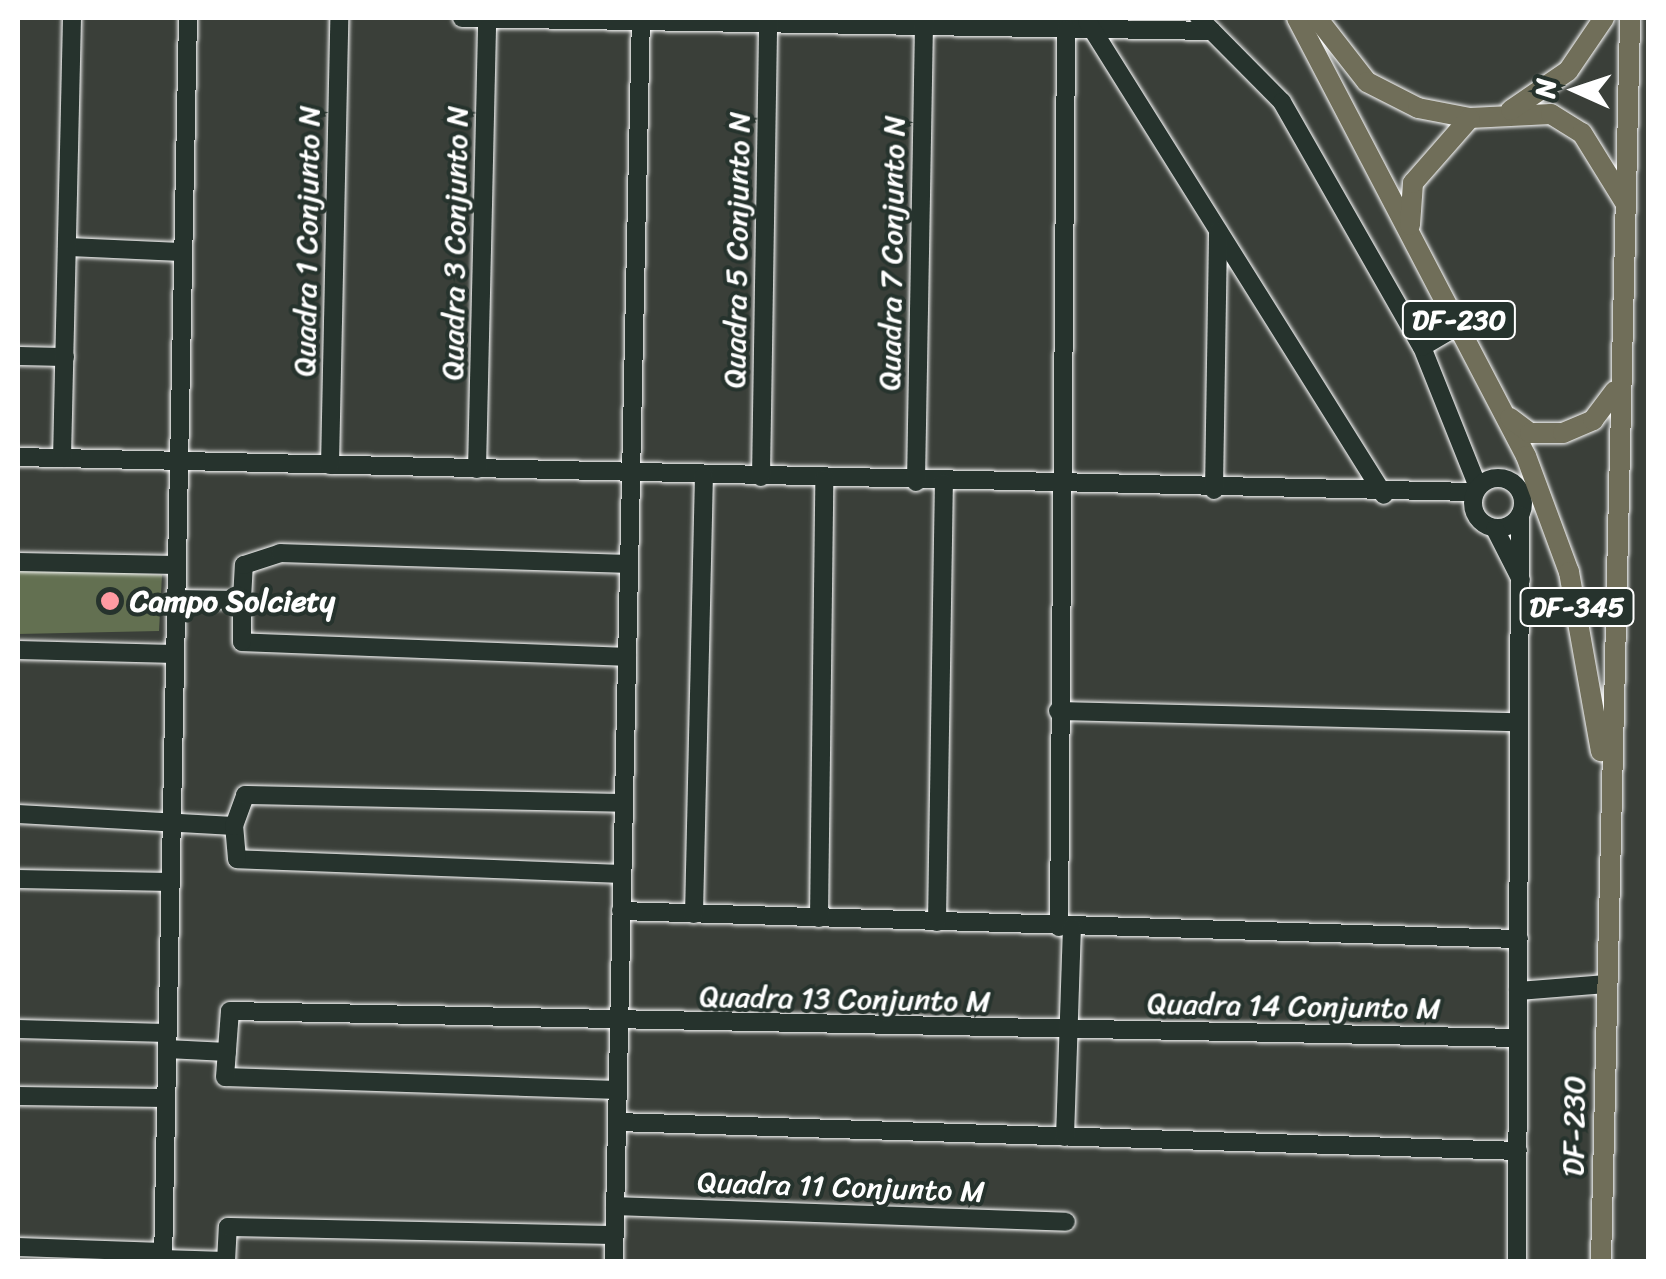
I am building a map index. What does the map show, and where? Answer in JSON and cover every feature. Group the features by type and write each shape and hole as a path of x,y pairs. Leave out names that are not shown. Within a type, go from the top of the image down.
{"main road":[{"name":"DF-345","path":"1297,18 1461,324 1504,413 1569,572 1610,812"},
{"path":"1317,18 1367,82 1418,108 1470,118 1511,110 1551,114 1582,133 1626,208"},
{"path":"1511,110 1568,71 1604,18"},
{"name":"DF-230","path":"1601,1262 1615,392 1626,208 1630,18"},
{"path":"1410,228 1413,183 1470,118"},
{"path":"1504,413 1530,433 1563,433 1593,420 1615,392"}],"street":[{"path":"62,458 72,18"},
{"path":"163,1257 188,18"},
{"name":"Quadra 1 Conjunto N","path":"330,466 339,18"},
{"path":"462,18 924,22 1066,28 1088,23 1205,24 1282,102 1422,347 1468,442 1500,478 1520,491 1523,584 1518,722 1517,1262"},
{"name":"Quadra 3 Conjunto N","path":"477,470 488,18"},
{"path":"614,1262 641,19"},
{"name":"Quadra 5 Conjunto N","path":"762,478 768,20"},
{"name":"Quadra 7 Conjunto N","path":"916,482 924,22"},
{"path":"1088,23 1384,495"},
{"path":"1064,1137 1070,1030 1058,711 1058,488 1066,28"},
{"path":"1214,490 1218,231"},
{"path":"68,247 183,252"},
{"path":"1422,347 1461,324"},
{"path":"18,356 65,358"},
{"path":"1468,442 1475,497 1523,584"},
{"path":"18,457 1448,499 1475,497 1500,478"},
{"path":"694,914 704,476"},
{"path":"819,918 824,479"},
{"path":"937,922 944,482"},
{"path":"1494,529 1520,515"},
{"path":"627,657 242,642 242,600 244,566 280,553 629,564"},
{"path":"18,562 177,565"},
{"path":"176,598 242,600"},
{"path":"18,650 175,654"},
{"path":"1058,711 1518,722"},
{"path":"622,874 238,859 234,826 245,795 624,804"},
{"path":"18,814 234,826"},
{"path":"18,880 170,882"},
{"path":"621,911 1519,940"},
{"path":"1518,991 1607,984"},
{"name":"Quadra 13 Conjunto M","path":"227,1052 230,1011 1070,1030"},
{"path":"18,1030 167,1041 227,1052 224,1077 618,1090"},
{"name":"Quadra 14 Conjunto M","path":"1070,1030 1517,1038"},
{"path":"18,1096 166,1098"},
{"path":"617,1122 1518,1152"},
{"name":"Quadra 11 Conjunto M","path":"615,1206 1066,1222"},
{"path":"18,1247 226,1261 228,1227 614,1235"}],"green space":[{"name":"Campo Solciety","path":"18,566 162,575 159,631 18,634"}],"place":[{"name":"Campo Solciety","path":"110,601"}]}
